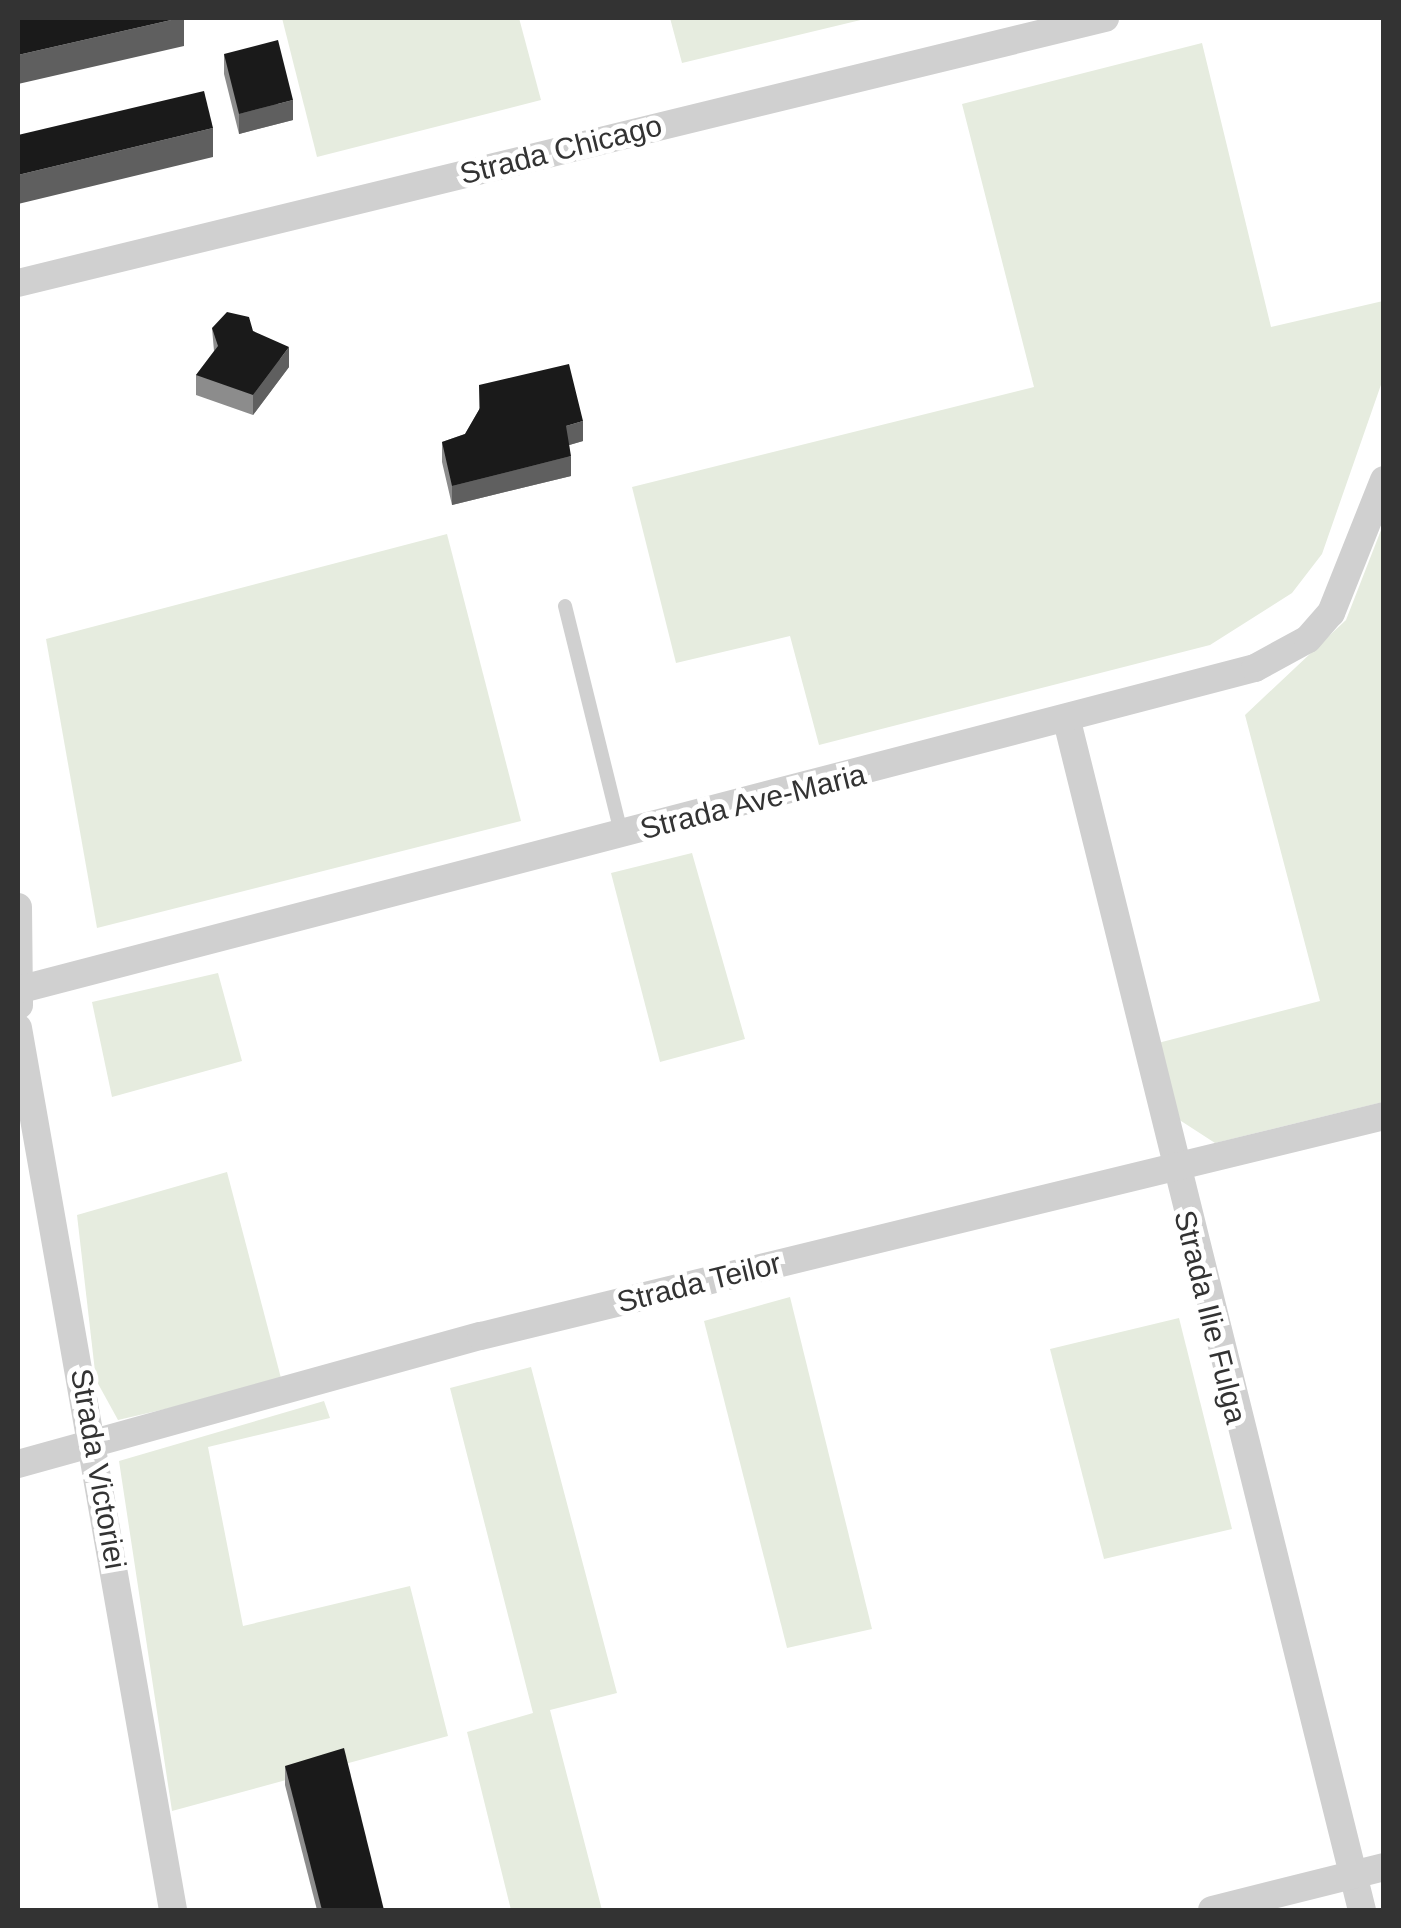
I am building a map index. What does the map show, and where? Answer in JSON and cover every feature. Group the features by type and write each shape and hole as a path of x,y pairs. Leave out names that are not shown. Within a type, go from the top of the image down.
{"street":[{"name":"Strada Chicago","path":"18,283 1105,18"},
{"name":"Strada Ave-Maria","path":"19,998 1255,668 1308,639 1345,588 1384,480"},
{"name":"Strada Ilie Fulga","path":"1067,721 1172,1169 1362,1910"},
{"path":"18,907 19,998"},
{"name":"Strada Victoriei","path":"18,1028 95,1444 172,1910"},
{"name":"Strada Teilor","path":"18,1464 481,1336 1384,1116"},
{"path":"1212,1910 1384,1867"}],"lane":[{"path":"565,606 622,836"}],"shaded area":[{"path":"282,18 519,18 541,100 317,157"},
{"path":"670,18 869,18 682,63"},
{"path":"1202,43 1271,327 1383,301 1383,379 1322,554 1292,593 1210,645 819,745 790,636 676,663 632,487 1034,387 962,104"},
{"path":"1383,525 1383,1102 1215,1143 1178,1119 1158,1043 1320,1001 1245,715 1346,620"},
{"path":"447,534 521,821 97,928 46,639"},
{"path":"692,853 745,1039 660,1062 611,873"},
{"path":"218,973 242,1061 112,1097 92,1002"},
{"path":"227,1172 282,1382 118,1420 96,1380 77,1215"},
{"path":"790,1297 872,1629 787,1648 704,1321"},
{"path":"1179,1318 1232,1529 1104,1559 1050,1349"},
{"path":"531,1367 617,1693 550,1710 602,1910 511,1910 467,1732 533,1713 450,1388"},
{"path":"324,1401 330,1418 208,1447 243,1626 410,1586 448,1736 172,1811 119,1461"}],"building":[{"path":"18,18 180,18 18,55"},
{"path":"278,40 293,100 239,114 224,54"},
{"path":"204,91 213,128 18,175 18,135"},
{"path":"227,312 249,317 253,331 289,347 253,395 196,375 218,346 212,328"},
{"path":"569,364 583,421 566,426 571,456 452,486 442,442 465,434 480,408 479,385"},
{"path":"344,1748 384,1910 322,1910 285,1766"}]}
